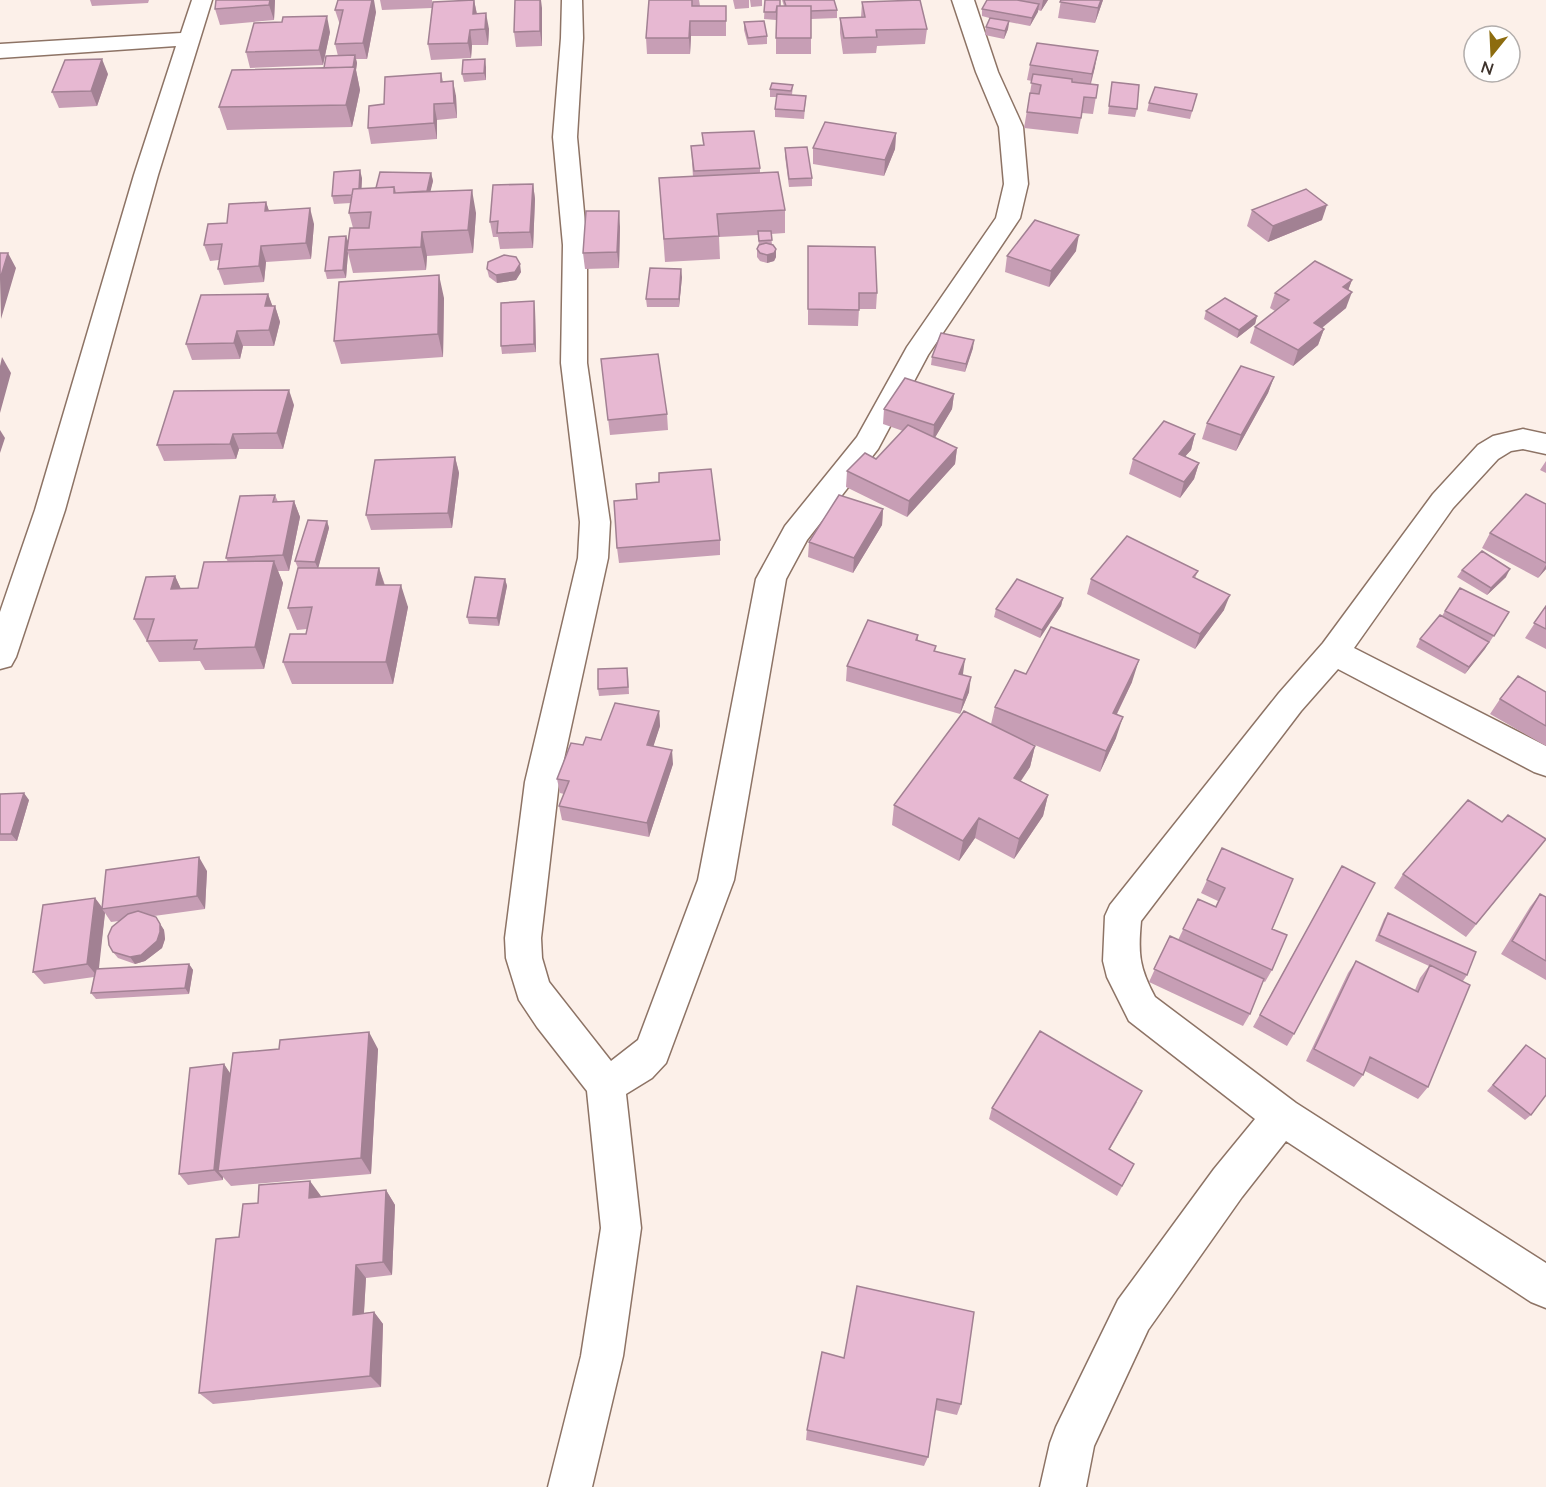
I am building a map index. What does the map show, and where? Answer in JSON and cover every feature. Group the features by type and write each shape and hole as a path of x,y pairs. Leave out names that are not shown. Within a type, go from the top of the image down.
{"street":[{"path":"0,657 50,510 146,175 202,0"},
{"path":"570,1487 602,1356 621,1228 606,1085 550,1015 532,988 524,958 523,938 542,782 593,558 595,522 574,363 575,245 565,137 572,38 572,0"},
{"path":"606,1085 638,1065 653,1051 716,880 771,579 795,534 868,442 916,353 1008,218 1016,184 1011,127 987,72 963,0"},
{"path":"0,51 189,39"},
{"path":"1546,444 1523,439 1503,443 1488,452 1443,501 1334,652 1290,702 1123,916 1120,950 1125,977 1142,1009 1282,1116 1546,1287"},
{"path":"1334,652 1546,762"},
{"path":"1063,1487 1072,1443 1133,1315 1228,1183 1282,1116"}],"building":[{"path":"216,0 270,0 269,5 215,9"},
{"path":"338,0 372,0 363,43 335,44 343,10 335,10"},
{"path":"474,0 473,14 486,13 485,29 470,30 468,43 428,44 433,2"},
{"path":"515,0 540,0 540,31 514,32"},
{"path":"649,0 692,0 692,6 726,6 726,21 690,21 689,38 646,38"},
{"path":"765,0 780,0 780,6 777,6 776,12 764,12"},
{"path":"784,0 834,0 837,10 811,11 811,6 786,6"},
{"path":"920,0 927,29 876,30 877,37 844,38 840,18 865,17 862,2"},
{"path":"987,0 1017,0 1039,4 1032,18 982,9"},
{"path":"1061,0 1101,0 1098,8 1060,2"},
{"path":"777,6 811,6 811,38 776,38"},
{"path":"327,16 319,50 246,52 254,23 282,22 283,17"},
{"path":"990,18 1009,21 1005,31 986,27"},
{"path":"764,21 767,36 748,38 744,22"},
{"path":"1037,43 1098,51 1092,74 1030,65"},
{"path":"355,55 353,67 324,68 326,56"},
{"path":"102,59 91,91 52,92 65,60"},
{"path":"485,59 484,73 462,74 463,60"},
{"path":"355,67 346,105 219,107 232,70"},
{"path":"441,73 441,82 453,81 454,103 434,104 434,123 368,128 369,106 384,104 385,77"},
{"path":"1033,74 1098,85 1096,98 1084,97 1081,118 1027,112 1030,93 1039,94 1041,85 1031,83"},
{"path":"1112,82 1139,85 1137,109 1109,106"},
{"path":"772,83 793,85 791,91 770,89"},
{"path":"1155,87 1197,94 1192,111 1149,103"},
{"path":"777,94 806,96 804,111 775,109"},
{"path":"825,122 896,133 885,160 813,148"},
{"path":"754,131 760,168 694,171 691,146 704,145 702,133"},
{"path":"807,147 812,178 789,179 785,148"},
{"path":"360,170 359,189 353,189 352,195 332,196 334,172"},
{"path":"380,172 431,173 427,191 395,193 394,187 376,188"},
{"path":"778,172 785,210 717,214 719,236 664,239 659,178"},
{"path":"533,184 530,232 497,233 498,221 490,222 493,185"},
{"path":"394,187 394,193 472,190 468,230 422,232 421,247 347,250 350,228 369,228 371,212 349,213 353,189"},
{"path":"1306,189 1327,205 1273,226 1252,210"},
{"path":"266,202 265,211 310,208 306,243 261,246 259,266 218,269 222,244 204,245 208,224 227,223 229,204"},
{"path":"586,211 619,211 617,252 583,253"},
{"path":"1035,220 1079,235 1051,271 1007,256"},
{"path":"758,231 771,231 772,240 759,241"},
{"path":"346,236 343,270 325,271 329,237"},
{"path":"766,243 773,245 776,249 774,253 767,255 760,253 757,249 759,245"},
{"path":"808,246 875,247 877,293 859,293 859,310 808,309"},
{"path":"0,253 8,253 0,279"},
{"path":"504,255 516,257 520,264 515,272 496,275 487,269 488,262"},
{"path":"1315,261 1352,280 1343,287 1352,292 1314,323 1324,329 1298,350 1255,327 1289,300 1275,293"},
{"path":"650,268 681,269 679,299 646,299"},
{"path":"439,275 438,334 334,341 339,282"},
{"path":"268,294 265,306 275,306 269,330 237,331 234,343 186,344 201,295"},
{"path":"1225,298 1257,316 1239,330 1206,311"},
{"path":"534,301 534,344 501,346 501,303"},
{"path":"941,333 974,340 966,364 932,357"},
{"path":"658,354 667,414 608,420 601,359"},
{"path":"1241,366 1274,377 1241,435 1207,423"},
{"path":"905,378 954,394 934,425 884,409"},
{"path":"289,390 277,433 233,434 230,444 157,445 174,391"},
{"path":"1164,421 1195,434 1179,454 1199,463 1184,482 1133,459"},
{"path":"908,425 957,448 909,501 847,471 865,453 876,459"},
{"path":"455,457 448,513 366,515 375,460"},
{"path":"711,469 720,540 617,548 614,501 637,499 636,484 659,482 659,473"},
{"path":"1526,494 1546,504 1546,563 1490,533"},
{"path":"275,495 273,502 294,501 283,555 226,558 240,496"},
{"path":"839,495 883,509 854,558 809,542"},
{"path":"308,520 327,521 315,562 295,561"},
{"path":"1127,536 1198,571 1193,577 1230,595 1200,634 1091,579"},
{"path":"1482,551 1510,569 1491,588 1462,570"},
{"path":"274,561 255,647 194,649 197,640 147,641 154,619 134,619 146,577 175,576 171,589 198,588 204,562"},
{"path":"298,568 379,568 376,585 401,585 386,662 283,662 290,634 306,634 312,607 288,608"},
{"path":"475,577 505,579 497,618 467,617"},
{"path":"1017,579 1063,598 1042,630 996,609"},
{"path":"1460,588 1509,612 1494,636 1445,611"},
{"path":"1546,606 1546,629 1534,623"},
{"path":"1440,615 1489,642 1469,667 1420,639"},
{"path":"868,620 918,635 916,640 936,646 934,651 965,659 959,674 971,677 963,700 847,666"},
{"path":"1051,627 1139,660 1113,713 1123,717 1106,751 995,707 1015,670 1026,674"},
{"path":"627,668 628,687 598,689 598,669"},
{"path":"1518,676 1546,692 1546,726 1500,699"},
{"path":"615,703 659,711 647,745 672,750 647,823 559,806 569,781 557,779 571,743 583,745 586,737 601,740"},
{"path":"964,711 1035,746 1014,778 1048,795 1019,839 979,818 963,841 894,805"},
{"path":"24,793 11,834 0,834 0,794"},
{"path":"1468,800 1502,822 1508,815 1546,839 1476,924 1403,874"},
{"path":"1222,848 1293,879 1272,929 1287,935 1272,970 1183,929 1198,899 1216,907 1225,888 1207,880"},
{"path":"199,857 197,896 102,909 106,870"},
{"path":"1342,866 1375,883 1294,1034 1260,1015"},
{"path":"1540,894 1546,897 1546,961 1512,941"},
{"path":"95,898 87,964 33,972 43,905"},
{"path":"138,911 156,917 160,924 157,941 141,955 130,957 113,952 108,936 112,927 128,914"},
{"path":"1388,913 1476,952 1467,975 1379,935"},
{"path":"1170,936 1264,979 1250,1014 1154,969"},
{"path":"1356,961 1418,992 1430,965 1470,985 1428,1087 1370,1057 1363,1075 1314,1049"},
{"path":"189,964 185,988 91,993 96,969"},
{"path":"1040,1031 1142,1091 1109,1149 1134,1164 1122,1186 992,1108"},
{"path":"369,1032 361,1158 218,1171 233,1053 279,1049 280,1040"},
{"path":"1526,1045 1546,1059 1546,1095 1531,1115 1493,1085"},
{"path":"224,1064 214,1170 179,1174 190,1068"},
{"path":"310,1181 309,1198 386,1190 383,1262 356,1265 353,1315 374,1312 370,1376 199,1393 216,1239 239,1237 243,1204 258,1203 259,1185"},
{"path":"857,1286 974,1312 961,1404 937,1399 928,1457 807,1430 822,1352 844,1358"}]}
